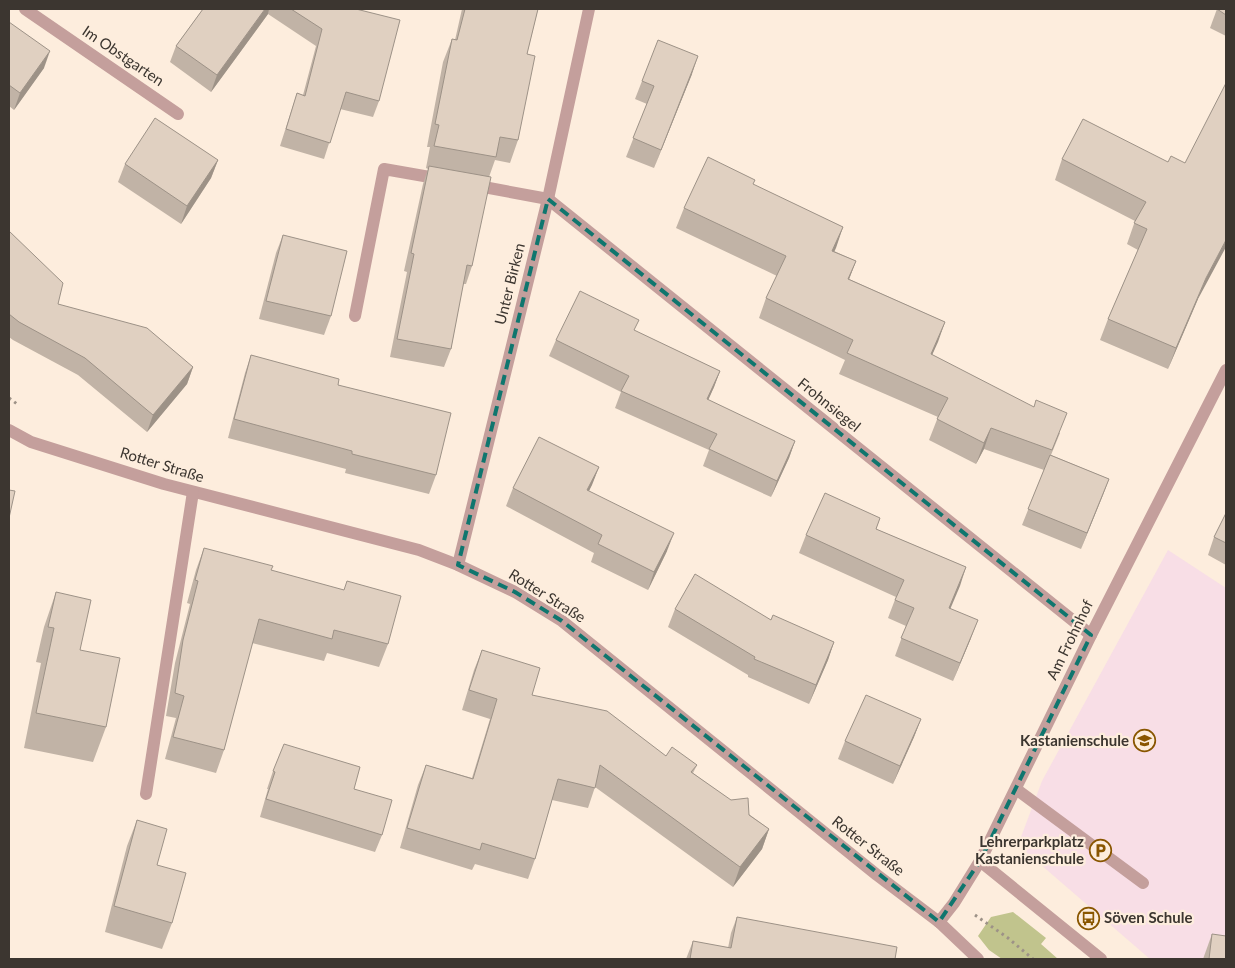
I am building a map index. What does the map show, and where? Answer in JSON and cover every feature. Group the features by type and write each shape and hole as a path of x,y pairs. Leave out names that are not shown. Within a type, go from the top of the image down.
{"street":[{"name":"Im Obstgarten","path":"25,9 178,114"},
{"name":"Unter Birken","path":"458,565 548,199 590,9"},
{"path":"355,316 384,169 548,199"},
{"name":"Frohnsiegel","path":"548,199 1091,635"},
{"name":"Am Frohnhof","path":"939,922 955,901 980,861 1091,635 1226,370"},
{"name":"Rotter Straße","path":"9,430 31,442 194,492 419,550 458,565 515,592 562,622 877,875 939,922 978,959"},
{"path":"146,794 194,492"},
{"path":"1016,789 1143,883"},
{"path":"980,861 1101,959"}],"path":[{"path":"955,901 1008,938 1033,959"}],"highlighted area":[{"path":"548,199 1091,635 980,861 939,922 562,621 515,592 458,565"}],"shaded area":[{"name":"Kastanienschule","path":"1168,550 1226,588 1226,959 1150,959 1018,845 1042,781"}],"green space":[{"path":"1013,912 1046,938 1041,944 1058,959 1002,959 989,950 978,936 991,917"}],"building":[{"path":"203,9 265,9 217,75 176,46"},
{"path":"291,9 356,9 400,20 379,101 346,92 330,143 286,129 297,93 305,96 322,29"},
{"path":"465,9 538,9 527,54 535,56 518,140 500,137 496,157 434,146 439,125 435,124 452,39 457,40"},
{"path":"1217,9 1226,9 1226,15"},
{"path":"9,22 50,51 20,93 9,85"},
{"path":"658,40 698,56 661,150 633,138 654,86 642,81"},
{"path":"1226,83 1226,240 1206,278 1176,348 1108,319 1147,229 1134,223 1146,202 1062,159 1083,119 1168,162 1171,156 1185,163"},
{"path":"155,118 218,160 187,206 125,164"},
{"path":"708,157 755,180 753,184 843,227 832,251 856,261 848,279 945,322 931,354 1034,407 1036,400 1067,413 1052,450 991,428 984,443 937,419 948,398 847,353 853,340 766,298 786,256 684,208"},
{"path":"429,166 491,177 472,266 467,265 451,349 397,339 414,254 411,253"},
{"path":"9,231 63,283 58,304 147,328 193,367 153,415 85,358 19,322 9,314"},
{"path":"283,235 347,251 331,316 266,301"},
{"path":"580,291 639,320 634,330 720,371 707,399 795,441 777,481 709,449 717,434 621,391 629,376 556,340"},
{"path":"251,355 339,379 338,385 451,413 436,475 352,454 352,451 234,419"},
{"path":"539,437 599,467 587,490 674,533 654,572 598,544 602,535 513,488"},
{"path":"1050,455 1109,479 1087,533 1028,509"},
{"path":"9,490 15,491 9,518"},
{"path":"825,493 880,518 876,529 966,567 949,608 978,620 960,663 901,638 914,608 895,600 904,580 806,535"},
{"path":"1226,513 1226,543 1214,537"},
{"path":"204,548 273,566 271,570 344,590 347,581 401,596 388,644 334,630 332,639 259,619 224,750 173,737 184,696 175,693 183,640 198,581 195,580"},
{"path":"695,574 771,620 773,615 834,642 816,685 754,659 755,657 675,609"},
{"path":"56,592 91,600 80,650 120,658 106,727 36,713 54,628 48,627"},
{"path":"482,650 540,668 532,695 607,711 666,756 672,747 697,765 691,772 731,800 748,798 749,815 769,829 740,867 600,765 595,788 558,779 535,859 482,843 480,850 407,828 426,765 473,779 497,699 469,690"},
{"path":"866,695 921,719 900,766 845,741"},
{"path":"284,744 360,767 354,789 392,800 382,835 266,799 275,772 273,771"},
{"path":"137,820 167,829 157,865 186,873 172,923 114,906"},
{"path":"737,917 897,947 895,959 690,959 693,941 731,948"},
{"path":"1212,934 1226,936 1226,959 1209,959"}],"place":[{"name":"Kastanienschule","path":"1145,741"},
{"name":"Lehrerparkplatz Kastanienschule","path":"1100,851"},
{"name":"Söven Schule","path":"1088,918"}]}
